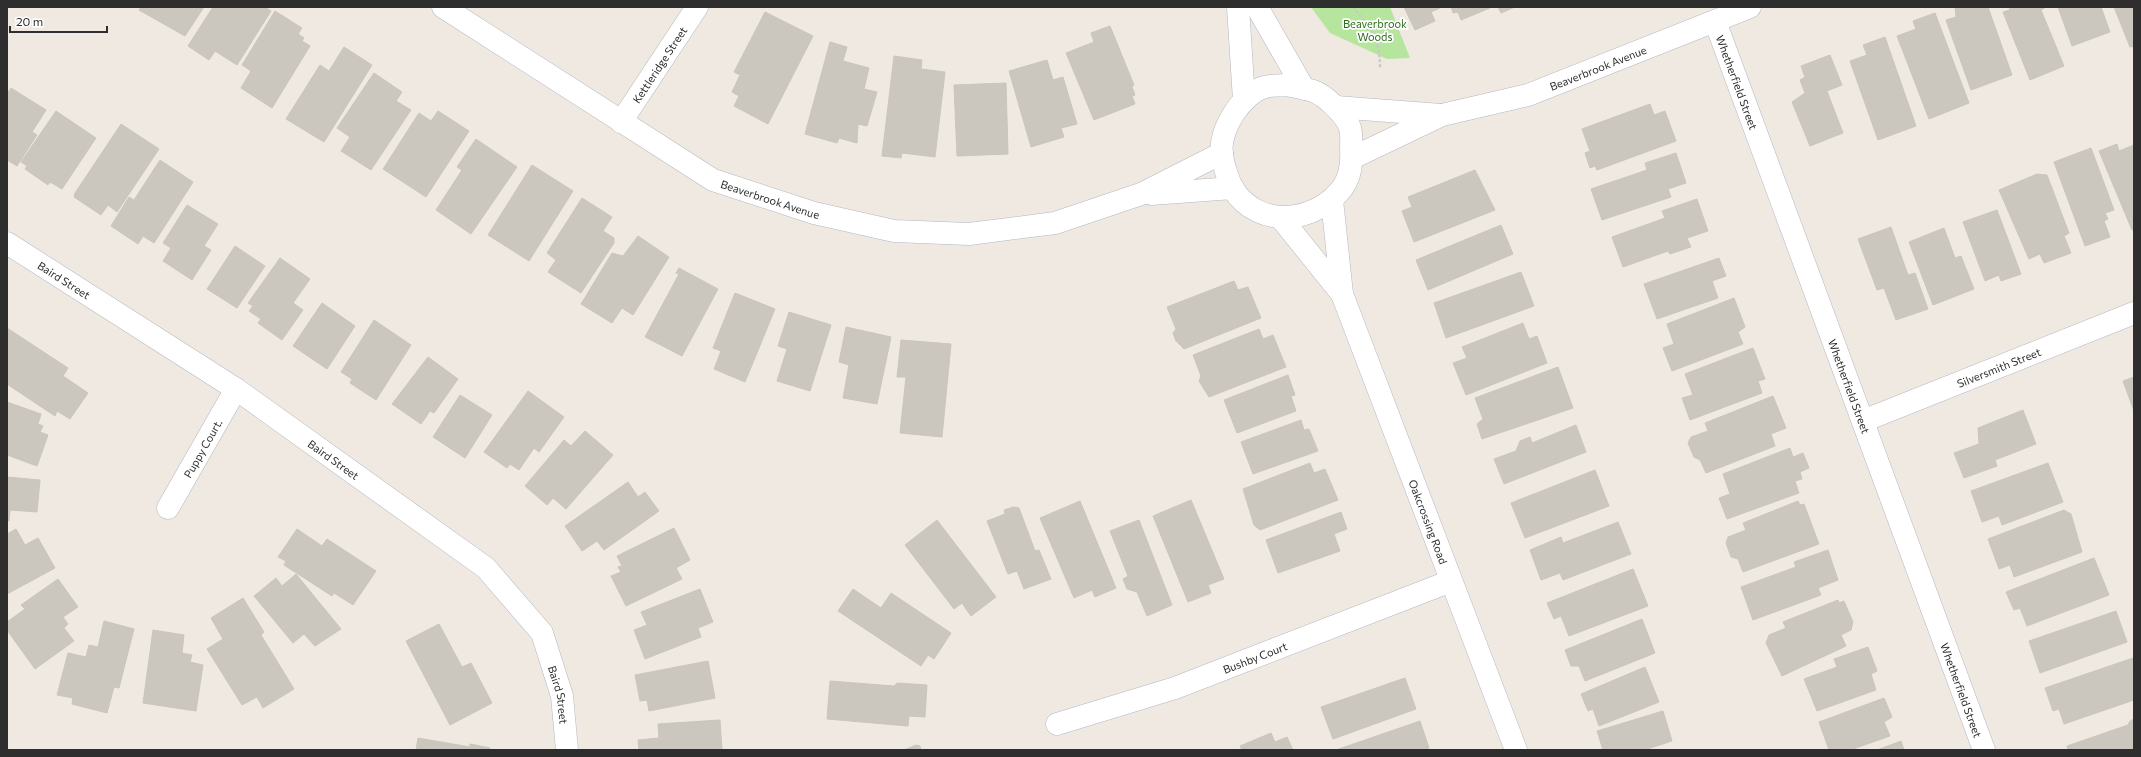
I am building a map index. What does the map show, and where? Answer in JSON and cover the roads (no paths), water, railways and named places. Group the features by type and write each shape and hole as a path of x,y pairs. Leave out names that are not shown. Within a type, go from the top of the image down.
{"street":[{"name":"Beaverbrook Avenue","path":"442,7 537,66 621,122 714,180 814,214 894,231 968,234 1055,223 1141,194 1222,153"},
{"name":"Kettleridge Street","path":"621,122 697,7"},
{"path":"1238,7 1244,100"},
{"path":"1257,7 1304,89"},
{"name":"Beaverbrook Avenue","path":"1352,158 1442,115 1528,95 1750,7"},
{"name":"Whetherfield Street","path":"1715,22 1984,750"},
{"path":"1286,86 1304,89 1314,91 1336,107 1350,128 1352,168 1344,186 1332,200 1316,211 1299,217 1280,217 1262,212 1245,202 1233,188 1222,153 1226,128 1244,100 1264,87 1286,86"},
{"name":"Beaverbrook Avenue","path":"1336,107 1442,115"},
{"name":"Beaverbrook Avenue","path":"1141,194 1233,188"},
{"name":"Oakcrossing Road","path":"1332,200 1342,294 1516,750"},
{"name":"Oakcrossing Road","path":"1280,217 1342,294"},
{"name":"Baird Street","path":"7,243 236,389 486,568 542,633 562,696 566,750"},
{"name":"Silversmith Street","path":"1863,421 2134,313"},
{"name":"Puppy Court.","path":"168,508 236,389"},
{"name":"Bushby Court","path":"1057,724 1175,688 1451,581"}],"park label":[{"name":"Beaverbrook Woods","path":"1375,29"}]}
